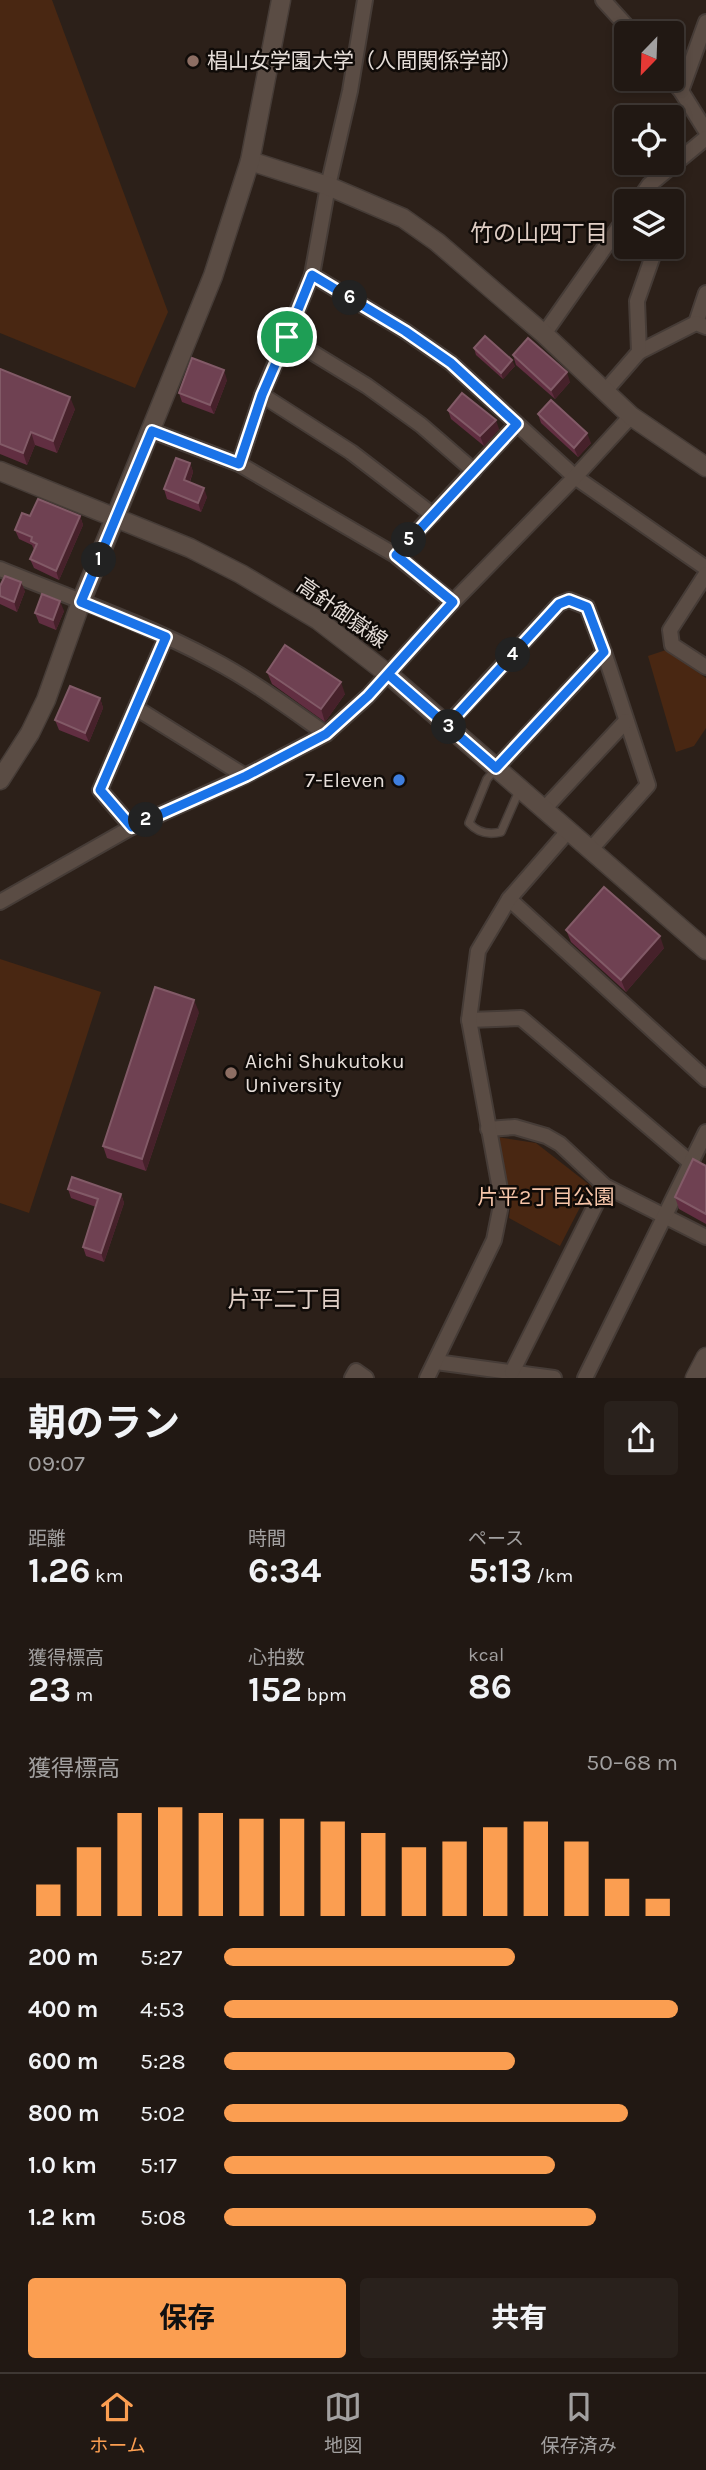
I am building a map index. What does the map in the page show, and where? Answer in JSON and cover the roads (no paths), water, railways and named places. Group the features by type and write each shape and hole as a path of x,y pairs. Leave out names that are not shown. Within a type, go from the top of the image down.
{"street":[{"path":"0,780 30,733 46,699 81,602 213,276 250,161 281,0"},
{"path":"239,464 262,395 312,275 328,186 350,91 365,0"},
{"path":"603,0 622,21"},
{"path":"684,83 706,22"},
{"path":"681,91 706,131"},
{"path":"646,189 706,138"},
{"path":"250,161 328,186 403,218 437,242 544,334 631,416 706,467"},
{"path":"649,185 650,189"},
{"path":"544,334 614,234"},
{"path":"639,352 637,302 652,259"},
{"path":"312,275 405,331 451,363 575,477 706,568"},
{"path":"606,390 639,352 701,325 706,293"},
{"path":"287,337 367,386 421,425 474,471"},
{"path":"262,395 351,452 433,515"},
{"path":"0,902 132,827 246,776 326,734 368,696 453,602 631,416"},
{"path":"396,555 517,424"},
{"path":"152,431 239,464 396,555 453,602"},
{"name":"高針御嶽線","path":"0,471 190,548 242,574 318,620 388,674 706,950"},
{"path":"1,572 166,637 255,683 326,734"},
{"path":"706,574 670,630 672,645 706,667"},
{"path":"447,726 559,604 569,600 587,607 648,785 591,849"},
{"path":"132,827 100,790 166,637"},
{"path":"496,768 604,652"},
{"path":"136,708 246,776"},
{"path":"545,808 626,721"},
{"path":"427,1378 494,1240 502,1200 469,1020 478,951 509,899 569,830"},
{"path":"509,899 706,1079"},
{"path":"469,1020 521,1017 691,1163"},
{"path":"488,1129 515,1128 546,1136 560,1144 605,1186 706,1237"},
{"path":"585,1378 706,1132"},
{"path":"513,1372 605,1186"},
{"path":"696,1378 706,1357"},
{"path":"436,1362 554,1378"},
{"path":"352,1378 356,1371 366,1378"}],"lane":[{"path":"496,768 487,779 469,823 473,828 489,835 501,832 521,788"}],"place":[{"name":"椙山女学園大学（人間関係学部）","path":"193,61"},
{"name":"7-Eleven","path":"399,780"},
{"name":"Aichi Shukutoku University","path":"231,1073"}],"district":[{"name":"竹の山四丁目","path":"539,233"},
{"name":"片平二丁目","path":"285,1299"}],"park label":[{"name":"片平2丁目公園","path":"546,1197"}]}
